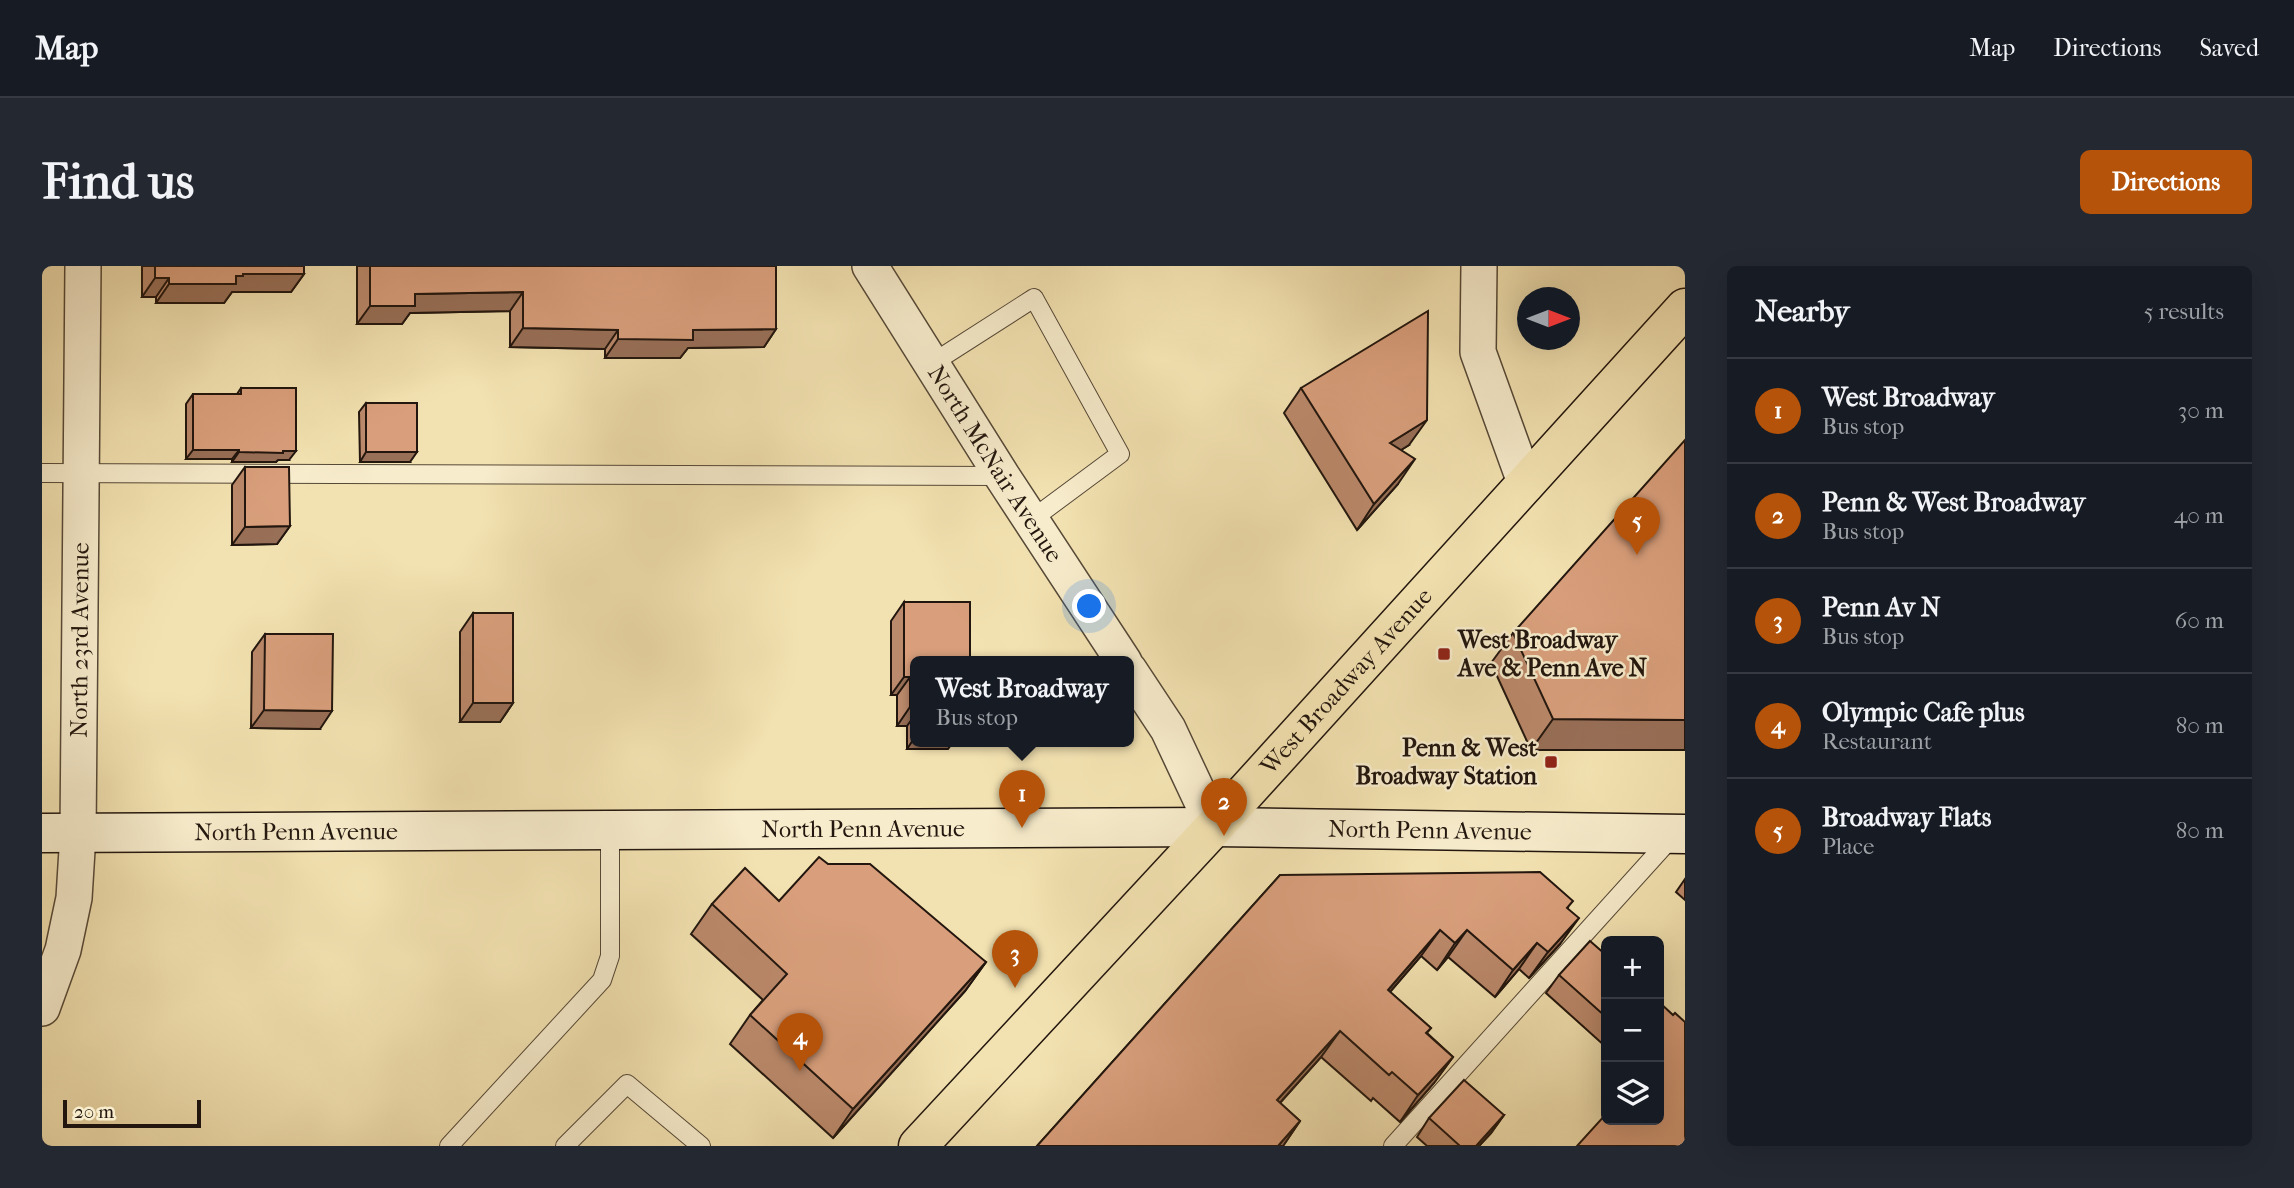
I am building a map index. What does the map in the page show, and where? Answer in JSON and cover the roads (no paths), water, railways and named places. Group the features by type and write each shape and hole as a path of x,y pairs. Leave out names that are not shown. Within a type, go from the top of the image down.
{"main road":[{"name":"West Broadway Avenue","path":"918,1146 1214,827 1685,308"},
{"name":"North Penn Avenue","path":"60,834 1214,827 1679,834"}],"street":[{"name":"North 23rd Avenue","path":"42,1008 63,950 74,898 60,834 81,473 83,266"},
{"name":"North McNair Avenue","path":"870,266 1002,476 1120,656"},
{"path":"1479,266 1478,352 1526,485"},
{"path":"1134,678 1167,729 1214,827"}],"lane":[{"path":"931,364 1034,298 1120,454 1031,520"},
{"path":"42,473 1002,476"},
{"path":"449,1146 602,979 610,956 610,830"},
{"path":"1393,1146 1679,834"},
{"path":"565,1146 627,1084 701,1146"}],"place":[{"name":"Broadway Flats","path":"1637,555"},
{"name":"West Broadway Ave & Penn Ave N","path":"1444,654"},
{"name":"Penn & West Broadway Station","path":"1551,762"},
{"name":"West Broadway","path":"1022,828"},
{"name":"Penn & West Broadway","path":"1224,836"},
{"name":"Penn Av N","path":"1015,988"},
{"name":"Olympic Cafe plus","path":"800,1071"}]}
